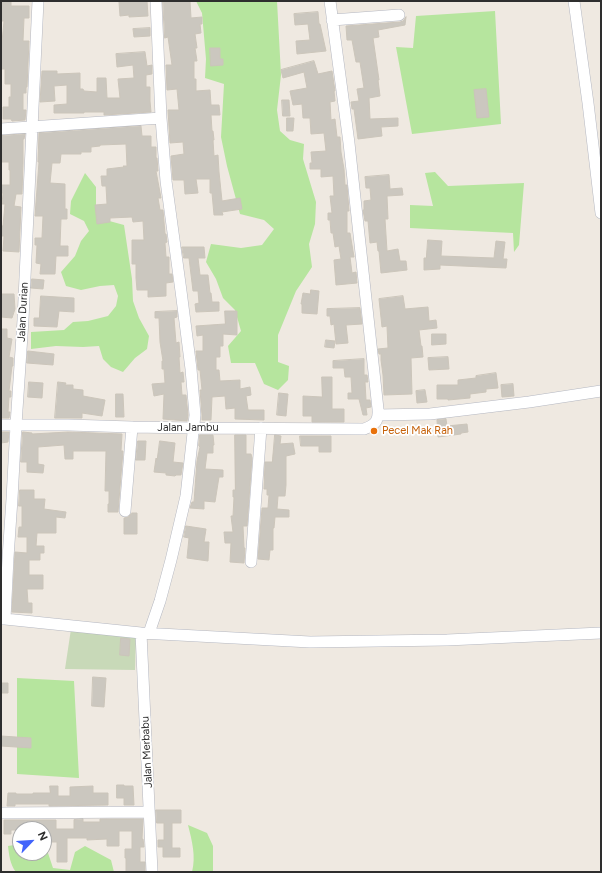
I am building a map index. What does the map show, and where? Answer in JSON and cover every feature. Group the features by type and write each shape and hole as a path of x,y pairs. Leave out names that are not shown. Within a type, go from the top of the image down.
{"street":[{"name":"Jalan Durian","path":"3,619 23,320 38,1"},
{"path":"145,633 160,600 170,567 186,496 195,415 181,291 166,181 161,118 156,1"},
{"path":"330,1 349,143 376,420"},
{"path":"574,1 601,213"},
{"path":"332,20 399,15"},
{"path":"1,129 161,118"},
{"name":"Jalan Jambu","path":"1,425 364,429 376,420 529,402 601,391"},
{"path":"125,511 132,427"},
{"path":"251,562 261,428"},
{"path":"3,619 145,633 310,642 446,640 601,633"},
{"name":"Jalan Merbabu","path":"145,633 149,812 152,872"},
{"path":"1,813 149,812"}],"green space":[{"path":"196,1 277,1 281,75 277,110 280,131 290,140 304,144 303,159 316,202 315,224 309,244 312,267 296,291 278,335 278,362 289,366 288,380 278,390 264,384 255,363 231,363 228,346 241,331 235,310 223,298 216,279 206,262 211,244 241,248 262,245 274,229 264,220 240,214 221,137 224,84 205,78 206,59 202,13"},
{"path":"495,11 501,124 412,134 396,47 413,48 416,16"},
{"path":"435,172 448,186 524,183 519,245 514,252 513,233 410,228 410,205 433,206 425,173"},
{"path":"85,173 96,187 96,206 102,219 124,225 132,279 133,301 139,318 149,336 147,349 135,358 123,372 111,367 103,359 99,346 56,346 31,349 31,332 64,330 73,322 88,321 108,316 116,306 118,296 114,285 81,290 66,286 61,272 75,256 81,241 89,231 84,221 70,214 71,201"},
{"path":"71,629 136,635 135,670 65,669"},
{"path":"17,678 74,681 79,778 17,774"},
{"path":"188,825 207,833 213,846 213,872 192,872 194,854"},
{"path":"12,845 12,861 51,861 53,868 70,870 75,852 85,846 111,860 114,872 16,872 11,863 8,846"}],"building":[{"path":"1,1 11,1 11,6 29,6 29,18 24,18 23,41 29,41 27,87 26,93 23,93 23,110 26,110 25,120 12,121 11,119 3,119 3,107 9,107 11,84 5,84 5,69 1,69 1,42 4,21 1,21"},
{"path":"147,1 148,16 120,16 119,2"},
{"path":"163,1 190,1 191,18 202,17 202,24 200,24 201,33 195,34 197,61 194,61 194,79 196,79 196,91 210,90 211,105 219,105 220,115 211,115 214,156 218,155 222,201 240,198 242,209 222,212 223,215 214,215 212,193 210,193 210,179 196,179 198,193 185,194 184,180 173,180 171,156 184,154 183,142 170,143 168,110 179,110 177,89 167,90 166,65 172,65 168,37 165,38"},
{"path":"318,12 319,24 326,51 297,54 296,41 310,40 308,24 295,25 294,14"},
{"path":"406,17 405,25 378,30 379,37 373,38 380,96 369,98 370,119 398,118 398,126 381,127 382,136 358,139 354,109 352,109 351,102 359,101 357,89 364,88 360,62 356,62 352,40 347,40 346,26 400,22"},
{"path":"150,28 150,36 134,37 133,29"},
{"path":"210,48 220,48 220,59 223,59 223,65 211,66"},
{"path":"145,52 147,66 152,65 152,74 146,75 146,87 150,87 151,112 104,115 104,112 54,113 54,105 67,104 67,85 54,86 55,101 40,102 42,71 57,71 57,74 80,73 80,89 83,89 84,91 97,92 97,78 106,78 107,98 120,98 118,79 134,78 133,65 117,67 116,54"},
{"path":"314,61 318,74 332,71 335,101 330,102 331,120 335,119 337,137 340,137 349,211 347,211 347,233 350,233 354,257 350,257 352,273 356,272 357,283 336,285 334,260 341,259 339,246 335,247 333,233 331,233 330,220 328,220 328,213 332,213 330,196 334,196 333,176 321,177 321,169 310,169 310,163 312,163 311,152 326,151 324,133 311,134 310,118 303,118 302,104 293,105 290,91 307,88 304,72 283,78 281,70"},
{"path":"486,89 489,117 477,118 474,90"},
{"path":"282,100 289,100 290,116 283,116"},
{"path":"287,118 294,118 293,131 287,131"},
{"path":"141,126 142,136 151,136 151,147 156,147 158,171 156,171 161,198 158,198 160,210 163,210 167,242 165,243 166,257 169,257 169,274 172,274 173,282 166,283 166,296 148,297 148,290 137,290 136,264 132,264 132,240 144,240 143,221 133,222 132,217 110,218 110,222 97,224 95,205 107,204 106,186 102,186 101,176 107,176 107,169 127,166 126,144 100,145 91,147 91,152 81,152 81,154 61,154 60,163 52,163 50,183 65,184 65,209 67,209 67,219 61,219 60,246 68,246 68,256 56,256 55,274 40,274 41,264 36,263 37,245 35,245 35,238 42,238 43,216 35,216 39,162 39,133"},
{"path":"25,134 23,139 22,194 16,194 14,206 21,207 19,252 3,251 4,236 1,236 1,233 5,204 2,204 3,193 1,193 1,185 10,185 10,170 9,162 2,162 1,136"},
{"path":"389,175 390,189 402,188 403,195 387,196 388,219 385,219 387,251 398,249 400,261 406,261 407,270 381,273 377,242 370,243 368,221 365,221 363,210 364,201 371,200 370,188 366,188 365,177"},
{"path":"428,240 442,241 441,256 494,258 496,241 505,242 503,259 507,259 506,268 440,265 440,269 424,270 424,258 426,258"},
{"path":"182,247 204,247 205,258 198,258 200,275 208,275 212,302 219,302 219,311 196,312 195,304 199,303 198,291 193,291 189,258 184,258"},
{"path":"32,279 44,280 43,289 31,288"},
{"path":"311,290 319,291 317,314 302,313 301,304 303,293 310,294"},
{"path":"1,294 14,294 15,309 12,318 1,317"},
{"path":"41,296 74,298 74,312 59,311 57,327 34,326 34,318 39,318"},
{"path":"403,296 405,309 428,307 429,321 436,320 437,328 419,330 423,357 411,358 412,394 384,395 381,354 379,354 378,349 388,348 387,326 382,327 379,299"},
{"path":"360,308 362,324 346,325 348,343 336,344 334,324 331,325 330,316 327,316 327,309"},
{"path":"177,311 177,317 174,318 176,343 179,342 180,373 183,372 184,382 181,382 182,395 186,395 188,415 187,421 163,419 164,394 154,396 152,384 165,383 164,369 162,369 163,361 160,342 159,318 155,318 155,312"},
{"path":"225,311 237,311 237,335 223,334 223,346 220,346 220,357 216,357 216,370 219,370 220,381 240,380 240,389 250,387 251,395 246,396 248,410 264,410 264,420 235,419 235,408 226,409 225,396 212,397 211,420 202,420 200,390 202,390 196,351 203,351 203,335 197,336 196,326 225,324"},
{"path":"1,329 7,329 7,338 12,339 9,357 13,358 13,366 9,391 11,391 11,397 9,397 9,418 1,418"},
{"path":"432,334 446,334 446,344 432,345"},
{"path":"326,340 335,341 334,348 325,347"},
{"path":"28,351 54,354 53,365 27,363"},
{"path":"448,357 449,369 429,370 428,358"},
{"path":"364,359 364,375 367,375 368,382 365,382 366,400 370,400 371,407 366,408 367,415 363,415 359,399 348,399 348,393 352,393 351,377 345,377 344,368 333,368 333,361"},
{"path":"496,373 498,388 486,389 486,392 470,394 470,398 448,400 437,399 437,385 458,385 458,380 476,378 476,376"},
{"path":"322,377 332,377 332,409 344,409 344,422 312,422 312,416 303,416 303,396 322,397"},
{"path":"29,382 43,383 42,398 28,397"},
{"path":"58,382 66,383 65,385 73,385 73,389 83,390 83,396 105,400 102,416 82,413 82,418 55,418"},
{"path":"513,384 514,396 502,397 501,385"},
{"path":"425,390 427,402 417,403 416,391"},
{"path":"279,393 288,394 286,416 277,415"},
{"path":"116,394 123,394 124,417 116,417"},
{"path":"446,419 447,426 467,424 468,432 438,437 437,420"},
{"path":"1,432 9,432 8,442 1,443"},
{"path":"23,432 32,434 68,432 122,434 121,451 123,451 118,512 108,512 109,491 105,491 106,451 73,451 73,459 65,459 64,445 38,447 38,464 44,465 43,473 27,472 27,462 21,462"},
{"path":"200,435 213,435 213,453 207,453 205,469 223,470 223,477 219,477 215,502 204,501 204,509 190,508 192,502 194,502"},
{"path":"235,435 246,435 246,454 251,454 252,458 247,526 243,526 245,548 244,563 230,562 231,543 225,543 224,532 233,532 231,516 233,516 233,490 235,490"},
{"path":"275,435 281,436 280,444 293,443 295,454 286,456 285,496 278,496 277,509 289,510 289,517 275,517 273,528 273,550 270,550 269,560 258,559 262,508 268,508 269,495 267,495 267,489 264,489 265,462 272,462"},
{"path":"300,436 331,436 331,452 319,452 319,446 301,446"},
{"path":"138,441 146,441 145,460 136,460"},
{"path":"160,441 175,443 173,462 183,463 181,475 166,475 166,473 154,472"},
{"path":"20,490 34,490 34,499 45,499 44,509 66,512 65,518 56,517 56,533 37,533 36,546 44,546 44,553 40,553 40,560 29,560 29,575 43,575 43,589 27,589 28,603 32,603 32,613 12,612 15,552 27,553 27,537 18,537 19,527 22,527 22,506 19,506"},
{"path":"132,513 137,513 137,534 124,534 124,518 128,517"},
{"path":"186,526 206,529 204,542 209,542 208,561 187,558 189,538 184,537"},
{"path":"121,638 130,639 129,656 120,655"},
{"path":"93,677 106,678 104,707 92,706"},
{"path":"2,683 8,683 8,693 1,693"},
{"path":"1,736 31,738 31,748 1,746"},
{"path":"117,785 133,786 134,805 124,805 124,798 117,798"},
{"path":"50,786 58,786 58,796 70,796 70,787 93,786 93,793 108,793 108,805 49,806 49,804 15,804 15,806 7,806 8,793 50,793"},
{"path":"156,810 181,810 181,823 172,823 172,848 180,848 180,857 163,857 163,847 158,847 158,840 164,840 164,823 157,823"},
{"path":"83,819 83,822 100,822 100,819 143,819 142,839 144,847 140,847 140,862 145,862 145,872 126,872 125,849 132,849 132,831 119,831 119,846 107,846 107,839 87,840 87,838 67,838 67,862 57,862 57,842 52,842 52,821 12,821 11,834 4,834 4,820 56,820 56,829 74,829 74,820"}],"place":[{"name":"Pecel Mak Rah","path":"374,431"}]}
